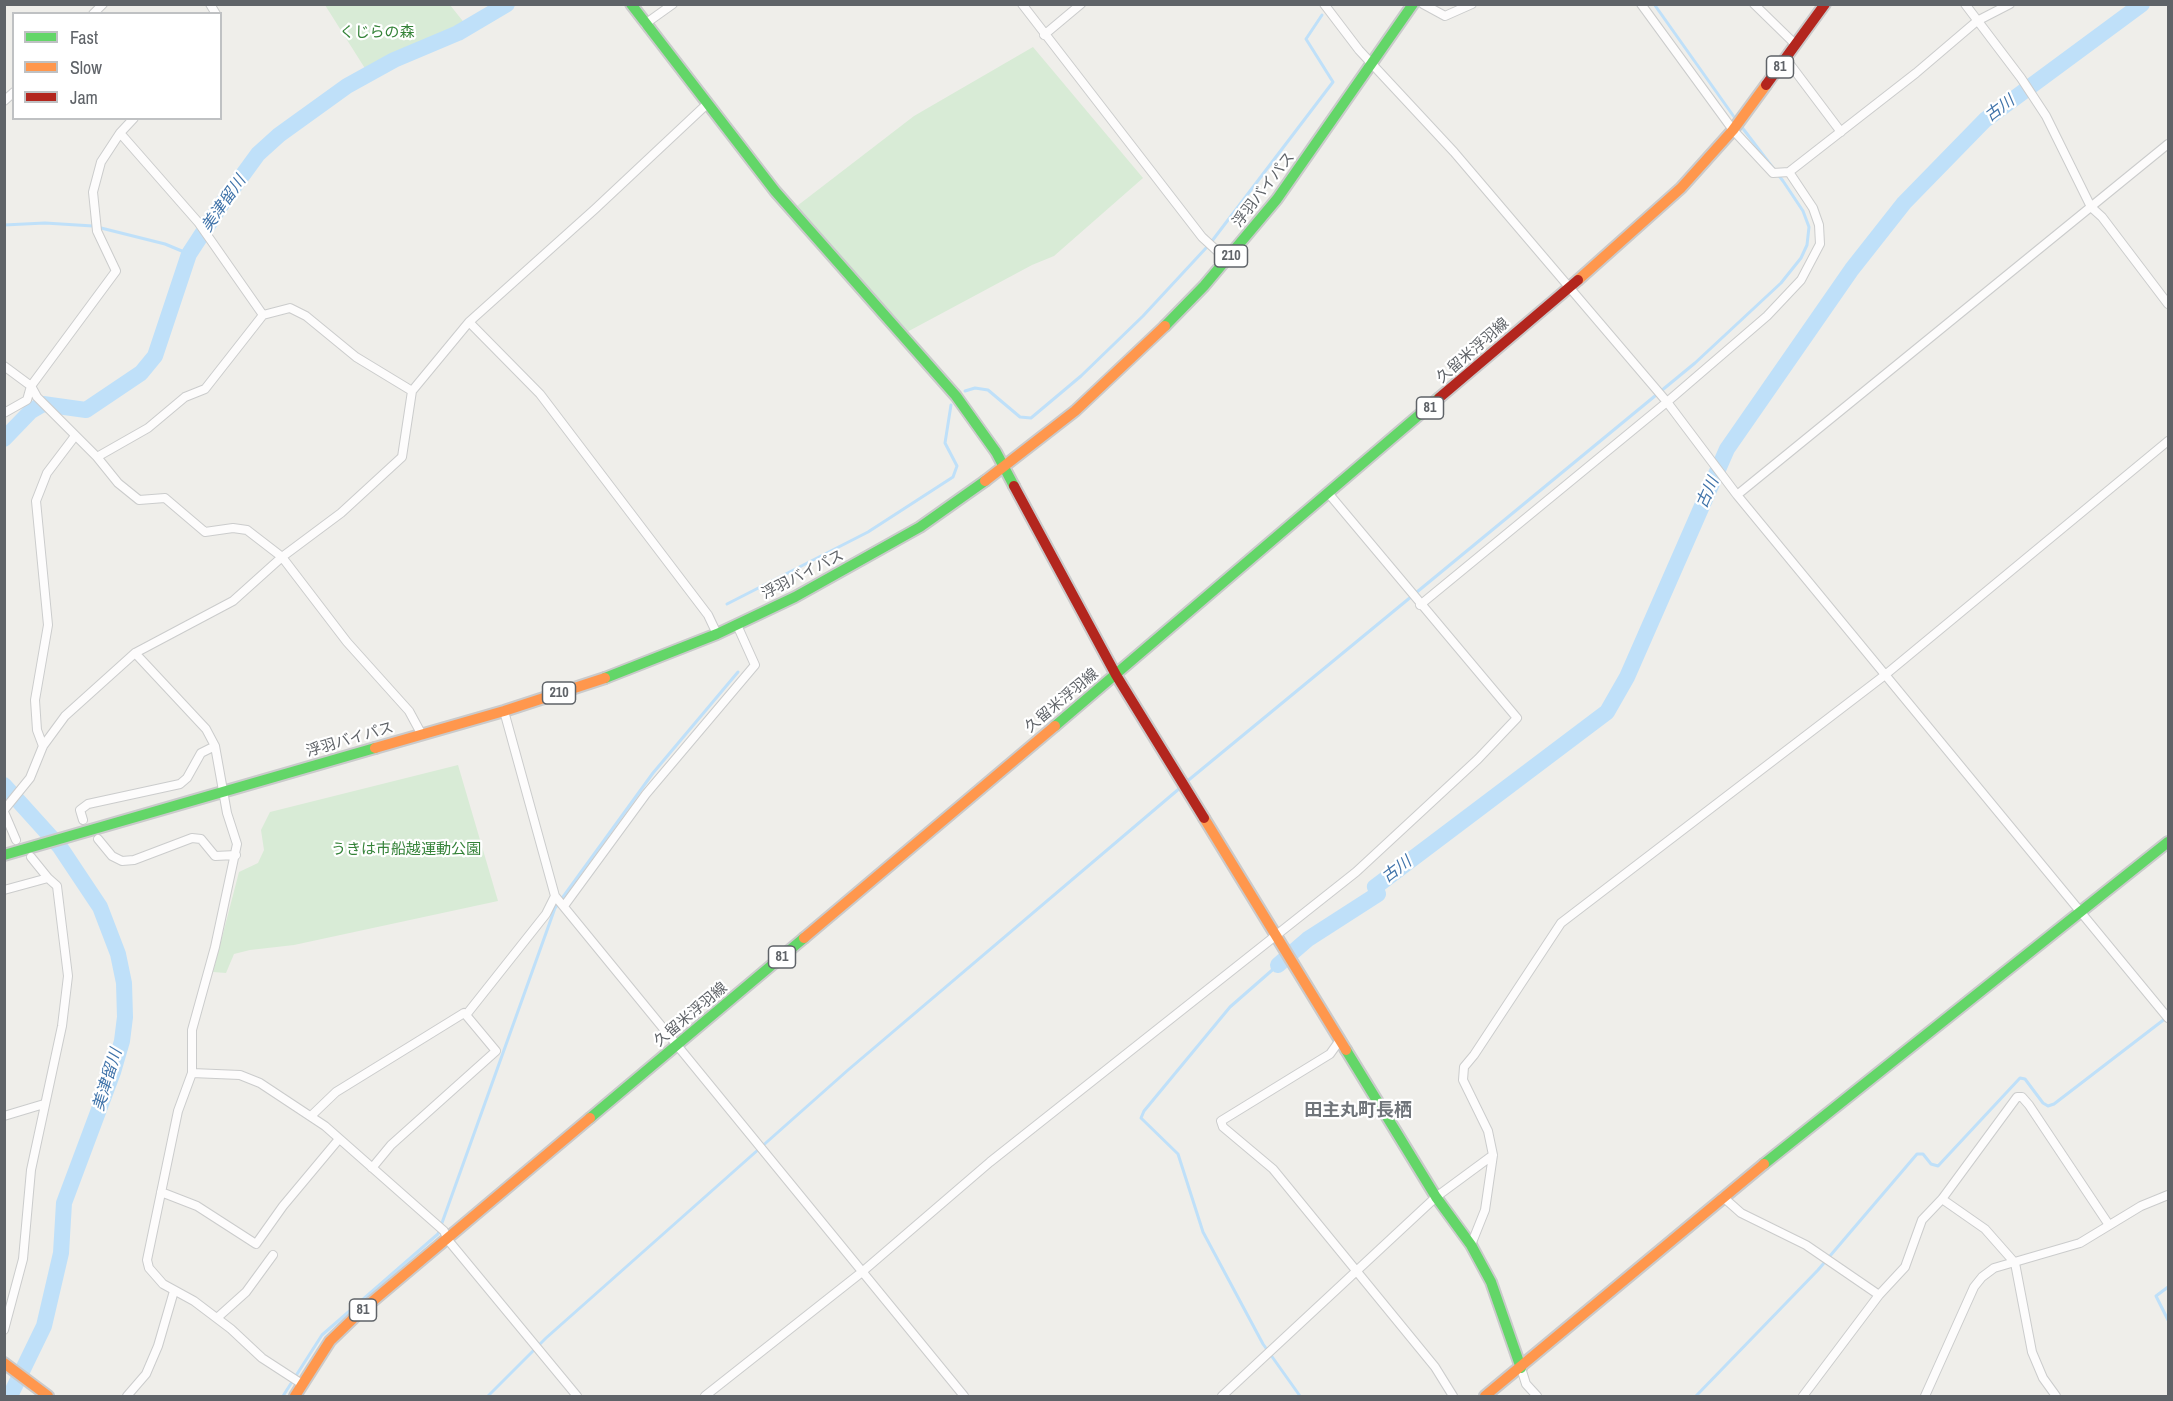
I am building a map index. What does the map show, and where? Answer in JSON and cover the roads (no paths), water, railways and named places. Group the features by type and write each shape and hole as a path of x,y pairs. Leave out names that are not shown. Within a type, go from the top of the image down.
{"main road":[{"path":"631,4 775,191 956,396 1004,467 1116,675 1436,1197 1471,1245 1491,1282 1521,1368"},
{"name":"浮羽バイパス","path":"4,855 504,711 622,672 737,625 852,567 910,532 1004,467 1116,374 1227,260 1277,199 1373,65 1413,4"},
{"name":"久留米浮羽線","path":"295,1396 297,1381 349,1322 444,1232 677,1046 1329,494 1569,288 1681,188 1733,130 1826,4"},
{"path":"1485,1396 1723,1197 2169,842"},
{"path":"7,1365 48,1396"}],"street":[{"path":"645,24 673,4"},
{"path":"1022,4 1202,237 1227,260"},
{"path":"1044,34 1081,4"},
{"path":"1323,4 1373,65 1454,152 1668,402 1737,495 2169,1018"},
{"path":"1423,4 1445,16 1472,4"},
{"path":"1641,4 1733,130 1773,173 1789,172 1977,21 2010,4"},
{"path":"1754,4 1795,44"},
{"path":"1965,4 2021,78 2046,116 2091,207 2102,217 2169,304"},
{"path":"1786,59 1841,132"},
{"path":"16,840 4,811 30,778 43,746 65,716 135,653 233,601 282,557 341,513 402,457 411,391 468,322 595,209 707,104"},
{"path":"4,413 27,400 31,386 116,271 96,227 93,192 101,162 120,133 132,120"},
{"path":"120,133 198,222 262,315"},
{"path":"1737,495 2169,144"},
{"path":"1420,605 1668,402 1767,316 1801,280 1820,244 1819,225 1814,208 1789,172"},
{"path":"97,457 148,428 185,396 205,389 262,315 290,308 306,316 356,357 411,391"},
{"path":"468,322 540,394 708,615 717,634"},
{"path":"4,366 31,386 37,397 97,457 118,483 139,500 165,498 205,532 233,528 247,530 282,557 347,642 409,711 422,735"},
{"path":"43,746 37,730 35,700 48,625 40,564 36,501 47,473 75,436"},
{"path":"1471,1245 1485,1210 1493,1155 1488,1131 1463,1080 1464,1067 1561,923 1885,675 2169,441"},
{"path":"705,1396 861,1272 999,1155 1356,872 1478,759 1517,718 1329,494"},
{"path":"466,1015 546,914 560,901 646,794 755,665 737,625"},
{"path":"135,653 206,729 215,746 237,844 192,1030 192,1073 178,1110 147,1260 155,1277 174,1291 194,1301 262,1358 297,1381"},
{"path":"504,711 560,901 964,1396"},
{"path":"83,820 80,810 88,804 180,784 187,778 201,753 215,746"},
{"path":"98,838 112,856 122,861 134,860 192,838 201,839 215,856 236,855"},
{"path":"4,1330 23,1259 31,1170 62,1026 68,976 57,886 32,857"},
{"path":"4,890 48,878"},
{"path":"311,1116 336,1092 464,1013 496,1051 391,1144 372,1168"},
{"path":"1340,1040 1330,1054 1221,1121 1229,1135 1273,1168 1435,1367 1453,1396"},
{"path":"192,1073 240,1075 260,1083 311,1116 339,1139 444,1232 578,1396"},
{"path":"1803,1396 1879,1295 1905,1267 1922,1220 1942,1199 2017,1097 2022,1097 2109,1226"},
{"path":"4,1116 44,1104"},
{"path":"161,1192 197,1206 256,1244 283,1206 339,1139"},
{"path":"1222,1396 1436,1197 1493,1155"},
{"path":"1925,1396 1974,1287 1982,1276 1994,1268 2080,1244 2141,1206 2169,1195"},
{"path":"1723,1197 1741,1213 1806,1245 1879,1295"},
{"path":"1942,1199 1985,1229 2015,1263 2032,1352 2043,1378 2056,1396"},
{"path":"217,1318 246,1292 273,1255"},
{"path":"127,1396 146,1374 154,1356 174,1291"},
{"path":"1521,1368 1526,1384 1537,1396"}],"waterway":[{"name":"美津留川","path":"4,439 31,411 43,404 86,410 141,373 155,356 189,254 258,154 279,135 347,86 394,60 458,33 507,4"},
{"path":"1654,4 1737,121"},
{"name":"古川","path":"1278,965 1308,939 1378,894 1375,887 1607,712 1627,677 1727,449 1852,269 1904,203 1985,120 2142,4"},
{"path":"1212,241 1333,82 1306,39 1322,15"},
{"path":"1185,783 1695,363 1781,283 1801,258 1807,245 1809,227 1803,211 1783,181 1741,126"},
{"path":"4,225 45,223 93,226 165,244 189,254"},
{"path":"965,391 975,388 988,390 1020,417 1031,418 1081,376 1143,316 1206,248"},
{"path":"727,604 868,532 953,477 957,466 945,443 951,405"},
{"path":"283,1396 322,1335 438,1234 555,908 653,773 738,672"},
{"name":"美津留川","path":"4,785 60,847 100,907 118,954 124,983 125,1017 122,1041 113,1072 64,1203 61,1253 44,1326 10,1396"},
{"path":"488,1396 546,1338 848,1070 1180,788"},
{"path":"1278,965 1230,1007 1144,1111 1141,1118 1178,1154 1203,1232 1263,1344 1300,1396"},
{"path":"1696,1396 1818,1270 1917,1154 1923,1154 1931,1164 1938,1166 2020,1078 2025,1079 2043,1103 2048,1106 2054,1104 2166,1018"},
{"path":"2168,1287 2156,1296 2168,1320"}],"district":[{"name":"田主丸町長栖","path":"1358,1111"}],"park label":[{"name":"くじらの森","path":"377,33"},
{"name":"うきは市船越運動公園","path":"406,850"}]}
